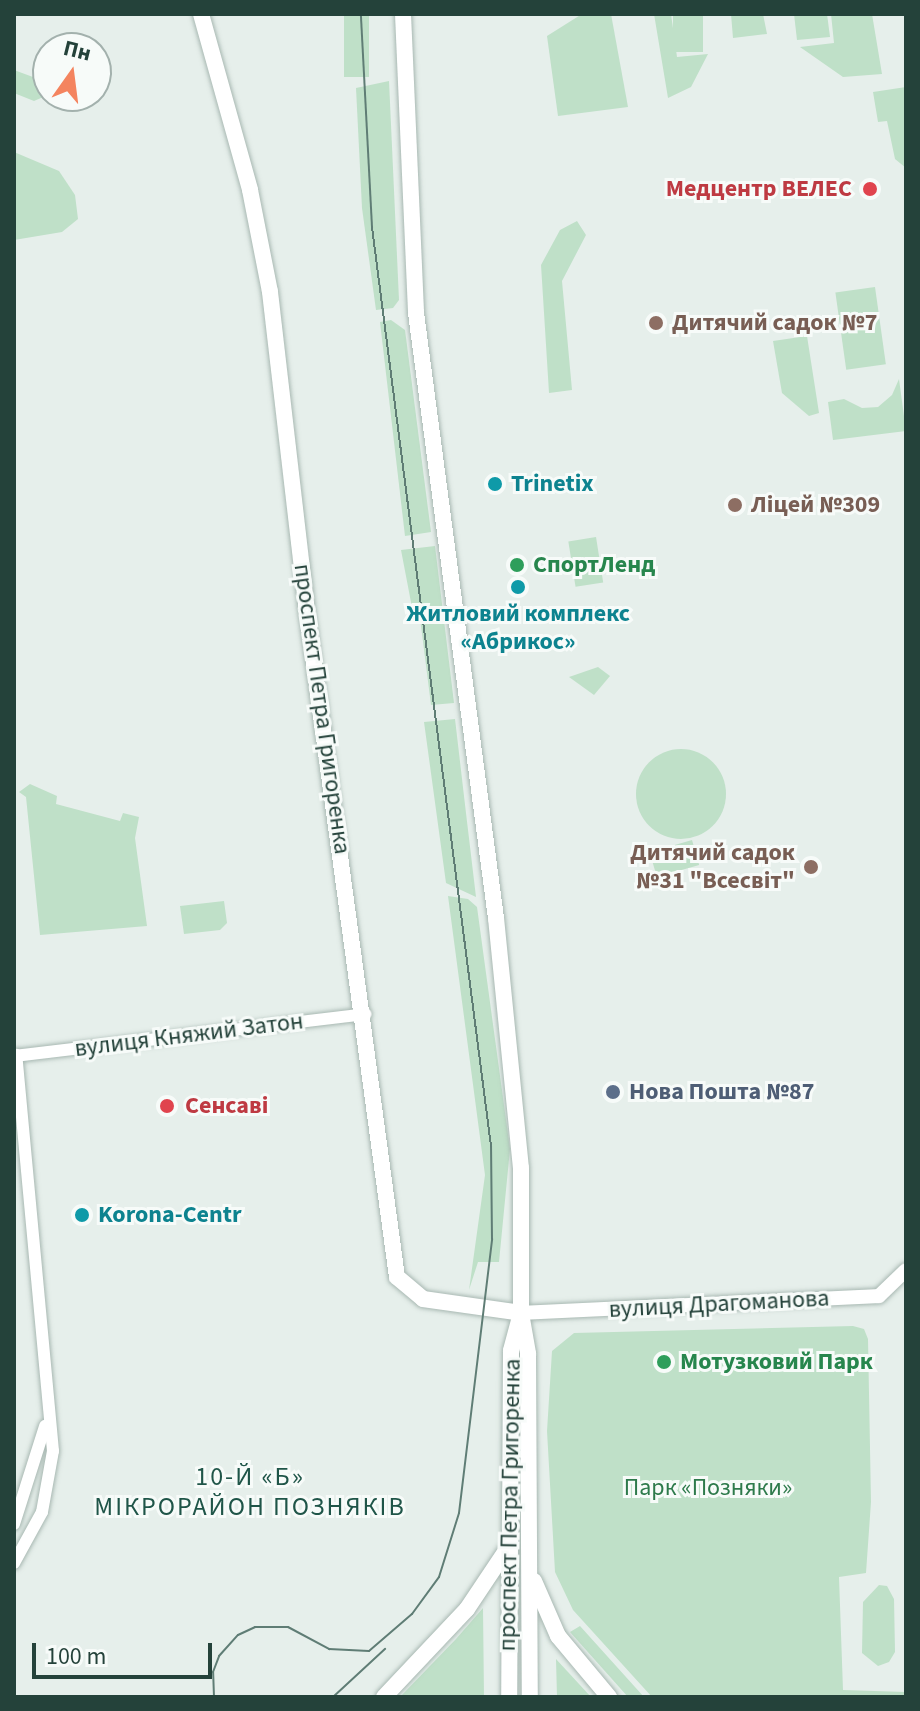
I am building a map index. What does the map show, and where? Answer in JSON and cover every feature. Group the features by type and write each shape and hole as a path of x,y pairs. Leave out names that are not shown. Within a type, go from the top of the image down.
{"main road":[{"name":"проспект Петра Григоренка","path":"201,14 250,190 270,292 306,605 365,1014 397,1277 423,1299 521,1313"},
{"name":"проспект Петра Григоренка","path":"403,14 416,313 507,1021 521,1168 521,1313 528,1354 530,1697"},
{"name":"проспект Петра Григоренка","path":"509,1697 511,1351 521,1313"},
{"path":"384,1697 467,1609 508,1548"},
{"path":"529,1560 548,1620 573,1658 609,1697"}],"street":[{"name":"вулиця Княжий Затон","path":"15,1056 365,1014"},
{"path":"14,1563 33,1533 48,1487 53,1451 15,1056"},
{"name":"вулиця Драгоманова","path":"521,1313 879,1296 906,1270"},
{"path":"14,1524 43,1440 47,1399"}],"green space":[{"path":"344,14 369,14 369,77 344,77"},
{"path":"582,14 611,14 628,107 558,116 547,36"},
{"path":"654,14 671,14 677,57 708,54 691,87 668,98"},
{"path":"673,14 703,14 703,52 673,52"},
{"path":"731,14 763,14 767,34 733,38"},
{"path":"794,14 827,14 830,37 797,40"},
{"path":"831,14 872,14 882,74 843,77 800,47 834,43"},
{"path":"14,70 32,77 32,100 14,93"},
{"path":"389,81 399,300 393,308 376,310 362,208 356,88"},
{"path":"906,87 906,168 895,159 887,121 878,122 873,92"},
{"path":"14,152 59,171 75,195 78,219 62,232 14,240"},
{"path":"577,221 586,235 562,281 572,390 549,393 541,265 560,230"},
{"path":"875,287 886,364 846,370 835,293"},
{"path":"391,320 405,330 431,532 405,536 380,322"},
{"path":"807,336 819,413 809,416 782,393 773,341"},
{"path":"899,379 906,431 833,440 828,402 844,399 862,408 878,407 892,395"},
{"path":"596,537 603,582 576,587 568,541"},
{"path":"435,546 454,703 431,705 420,618 414,618 401,550"},
{"path":"598,667 610,676 594,695 569,677"},
{"path":"455,719 476,897 446,883 424,722"},
{"path":"681,749 698,753 713,762 722,777 726,794 722,811 713,826 698,835 681,839 664,835 649,826 640,811 636,794 640,777 649,762 664,753"},
{"path":"30,784 57,796 56,804 120,821 123,813 139,817 135,838 147,926 40,935 26,797 19,792"},
{"path":"692,840 699,865 657,877 650,852"},
{"path":"448,896 468,899 477,907 510,1149 499,1262 478,1262 469,1290 485,1175"},
{"path":"224,901 227,923 220,930 184,934 180,906"},
{"name":"Парк «Позняки»","path":"853,1326 864,1329 868,1339 871,1502 866,1573 839,1577 843,1690 906,1692 906,1697 652,1697 573,1610 555,1572 547,1431 552,1351 574,1333"},
{"path":"879,1585 887,1586 894,1599 895,1652 889,1662 878,1666 862,1653 863,1602"},
{"path":"483,1608 484,1697 400,1697 456,1639"},
{"path":"580,1626 644,1697 628,1697 570,1632"},
{"path":"556,1659 591,1697 557,1697"}],"tram line":[{"path":"214,1697 213,1672 219,1656 238,1635 255,1627 288,1627 329,1649 369,1651 412,1614 439,1577 459,1513 492,1239 491,1146 372,227 361,14"},
{"path":"333,1697 385,1649"}],"place":[{"name":"Медцентр ВЕЛЕС","path":"870,189"},
{"name":"Дитячий садок №7","path":"656,323"},
{"name":"Trinetix","path":"495,484"},
{"name":"Ліцей №309","path":"735,505"},
{"name":"СпортЛенд","path":"517,565"},
{"name":"Житловий комплекс «Абрикос»","path":"518,587"},
{"name":"Дитячий садок №31 \"Всесвіт\"","path":"811,867"},
{"name":"Нова Пошта №87","path":"613,1092"},
{"name":"Сенсаві","path":"167,1106"},
{"name":"Korona-Centr","path":"82,1215"},
{"name":"Мотузковий Парк","path":"664,1362"}],"district":[{"name":"10-Й «Б» МІКРОРАЙОН ПОЗНЯКІВ","path":"250,1492"}]}
